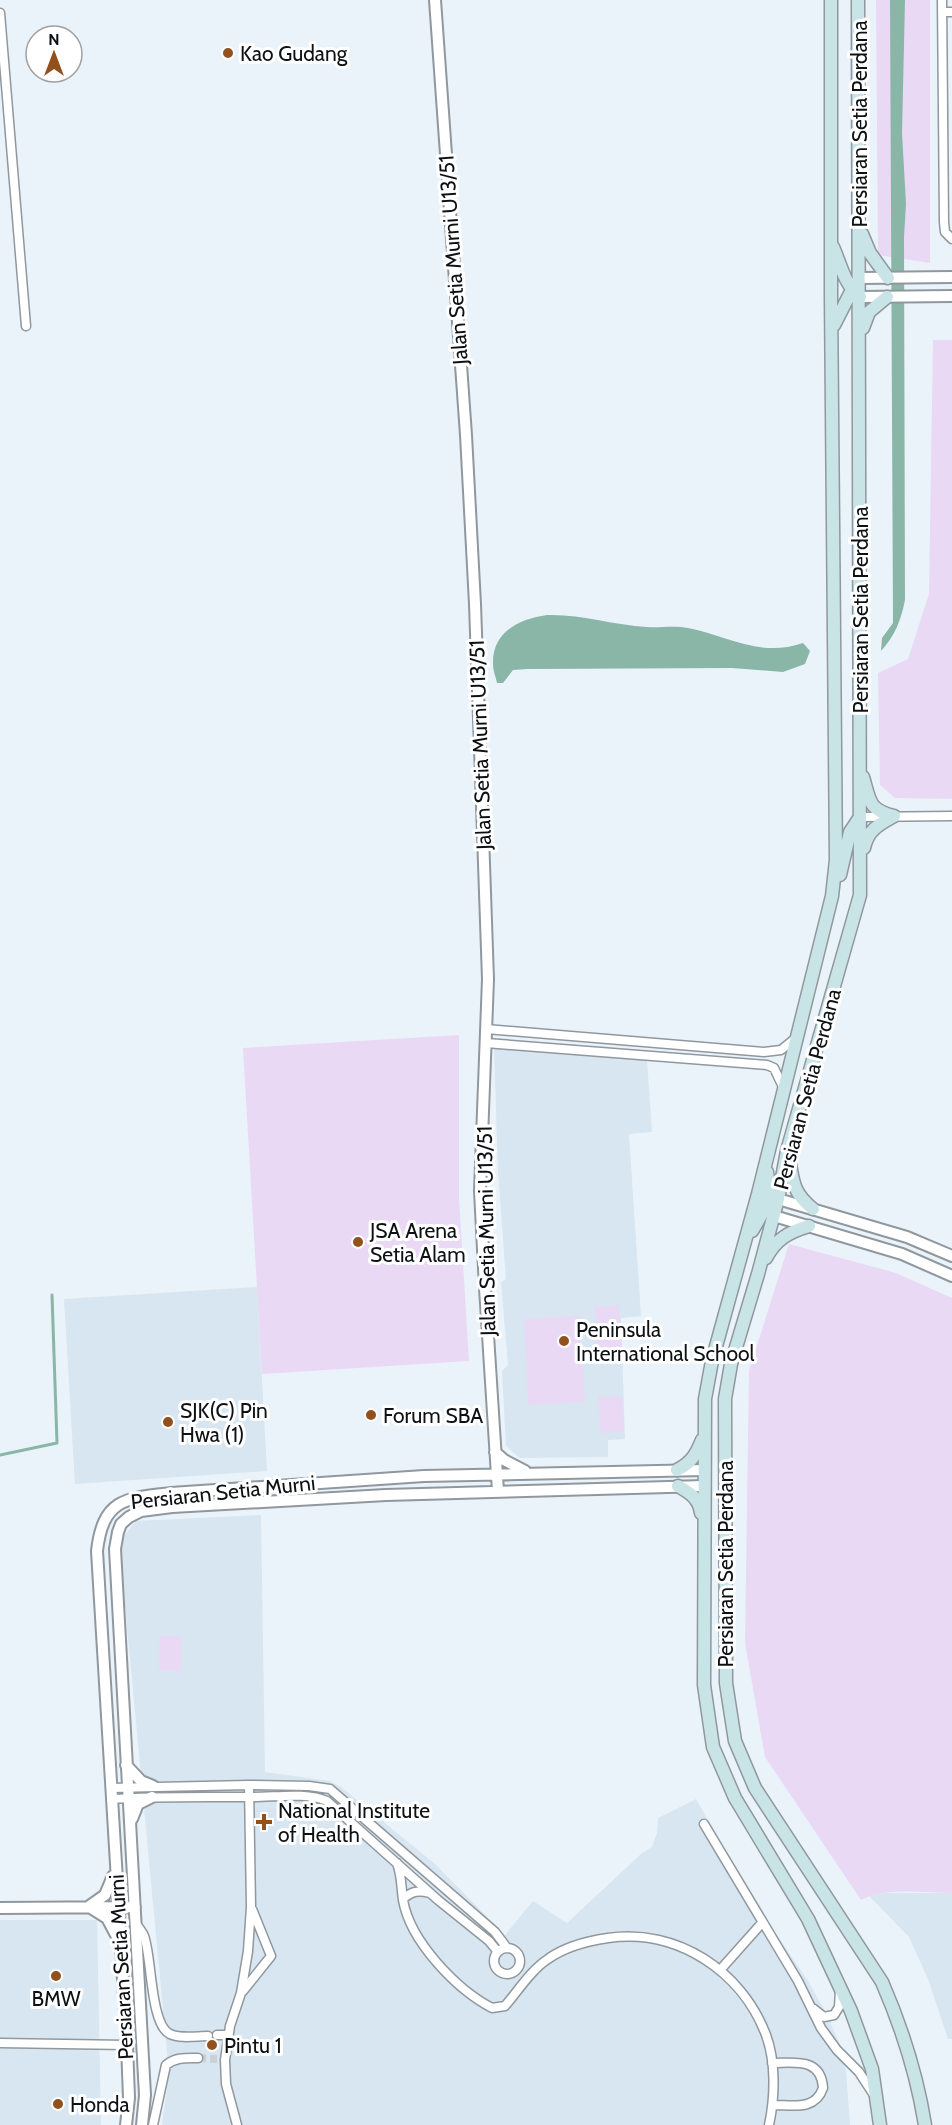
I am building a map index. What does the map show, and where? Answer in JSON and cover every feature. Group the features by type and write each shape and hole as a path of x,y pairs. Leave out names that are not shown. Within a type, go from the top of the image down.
{"main road":[{"name":"Persiaran Setia Perdana","path":"725,1509 721,1500 720,1485 709,1473 705,1434 705,1399 712,1361 765,1164 833,890 836,860 831,331 831,0"},
{"name":"Persiaran Setia Perdana","path":"858,0 860,278 856,294 860,338 860,895 787,1151 758,1274 731,1364 725,1399 726,1683 735,1741 755,1788 882,1982 908,2049 920,2092 925,2125"},
{"path":"860,227 870,253 889,278"},
{"path":"831,243 844,278 856,294 831,331"},
{"path":"860,338 869,312 889,297"},
{"path":"860,764 871,804 882,813 894,816"},
{"path":"860,868 867,836 874,827 894,816"},
{"path":"833,890 843,870 850,832 860,817"},
{"path":"787,1151 795,1191 813,1209"},
{"path":"744,1242 773,1206 765,1164"},
{"path":"758,1274 771,1249 785,1234 809,1226"},
{"path":"677,1470 694,1458 705,1434"},
{"path":"704,1486 709,1473 719,1470 725,1444"},
{"path":"678,1486 698,1501 705,1532"},
{"name":"Persiaran Setia Perdana","path":"704,1486 704,1685 713,1747 735,1798 808,1919 851,2011 872,2069 880,2125"}],"street":[{"name":"Jalan Setia Murni U13/51","path":"435,0 466,435 475,604 488,978 480,1191 498,1491"},
{"path":"942,0 947,88 948,166 944,222 945,232 952,239"},
{"path":"942,12 952,12"},
{"path":"0,13 26,327"},
{"path":"860,278 952,277"},
{"path":"856,294 889,297 952,296"},
{"path":"860,817 952,816"},
{"path":"486,1029 764,1052 781,1050 797,1037"},
{"path":"486,1043 767,1065 774,1068 784,1089"},
{"path":"773,1206 813,1209 907,1237 952,1256"},
{"path":"773,1206 809,1226 902,1254 952,1276"},
{"path":"470,1474 488,1464 495,1452 511,1465 529,1473"},
{"name":"Persiaran Setia Murni","path":"126,2125 129,2098 127,2045 97,1551 100,1530 108,1514 120,1503 139,1496 355,1479 497,1473 677,1470 709,1473"},
{"name":"Persiaran Setia Murni","path":"142,2125 145,2095 115,1549 122,1524 129,1517 141,1511 180,1507 498,1491 704,1486"},
{"path":"126,1765 153,1791 249,1797 319,1798 327,1801 430,1893 489,1941 498,1952"},
{"path":"111,1793 249,1785 309,1786 330,1789 495,1932 507,1948"},
{"path":"237,2125 221,2059 232,2015 241,1994 248,1951 251,1907 249,1785"},
{"path":"130,1826 138,1804 153,1791"},
{"path":"704,1824 789,1965 829,2041 859,2072 876,2098"},
{"path":"397,1863 402,1878 403,1899 414,1930 428,1953 469,1992 492,2008 506,2006 546,1960 574,1946 594,1940 620,1936 642,1937 666,1942 689,1949 721,1969 745,1995 767,2036 772,2063 773,2105 769,2125"},
{"path":"88,1907 105,1895 116,1866"},
{"path":"403,1899 416,1891 430,1893"},
{"path":"88,1907 107,1918 115,1932 120,1949"},
{"path":"0,1908 135,1907"},
{"path":"241,1994 271,1956 251,1907"},
{"path":"721,1969 762,1923"},
{"path":"136,1924 144,1934 160,2022 165,2030 170,2035 228,2035"},
{"path":"507,1948 515,1950 520,1957 520,1965 515,1971 507,1974 496,1967 494,1960 498,1952 507,1948"},
{"path":"812,2006 824,2017 834,2015 839,2007 840,1988"},
{"path":"0,2043 127,2045"},
{"path":"153,2125 166,2065 171,2060 179,2058 198,2058"},
{"path":"772,2063 808,2064 819,2073 823,2088 815,2101 810,2104 773,2105"}],"shaded area":[{"path":"876,0 930,0 930,263 878,255"},
{"path":"890,0 905,0 902,133 906,204 904,237 905,600 897,627 881,651 882,638 893,623"},
{"path":"933,340 952,340 952,799 895,798 880,785 878,673 908,659 929,594"},
{"path":"547,615 572,616 647,627 683,627 759,647 787,647 803,643 810,651 805,664 783,672 732,668 528,669 513,670 503,683 497,683 493,667 494,653 502,635 517,624"},
{"name":"JSA Arena Setia Alam","path":"459,1035 459,1198 469,1361 262,1374 243,1048"},
{"path":"494,1048 647,1060 652,1132 629,1134 641,1316 621,1318 625,1439 608,1440 608,1457 520,1458 506,1446 502,1371 508,1365 501,1282 506,1279 498,1171"},
{"path":"789,1244 896,1273 952,1298 952,1893 894,1892 882,1893 861,1900 765,1757 745,1643 749,1371"},
{"name":"SJK(C) Pin Hwa (1)","path":"257,1287 267,1471 75,1484 64,1299"},
{"path":"619,1305 622,1353 598,1354 595,1307"},
{"path":"580,1316 585,1402 528,1405 524,1319"},
{"path":"622,1396 624,1431 601,1433 598,1397"},
{"name":"National Institute of Health","path":"261,1515 265,1772 330,1781 341,1787 435,1864 505,1935 533,1901 567,1923 641,1854 652,1847 657,1833 658,1818 696,1799 758,1908 808,1981 826,2013 838,2040 846,2071 850,2125 162,2125 169,2073 119,1542 136,1521"},
{"path":"159,1636 181,1636 181,1671 159,1671"},
{"path":"885,1893 952,1893 952,2039 948,2039 928,1979 909,1937 869,1896"},
{"path":"0,1920 97,1920 101,2125 0,2125"}],"waterway":[{"path":"0,1455 57,1443 52,1295"}],"tunnel":[{"path":"198,2058 217,2059"}],"place":[{"name":"Kao Gudang","path":"228,53"},
{"name":"JSA Arena Setia Alam","path":"358,1242"},
{"name":"Peninsula International School","path":"564,1341"},
{"name":"Forum SBA","path":"371,1415"},
{"name":"SJK(C) Pin Hwa (1)","path":"168,1422"},
{"name":"National Institute of Health","path":"264,1822"},
{"name":"BMW","path":"56,1976"},
{"name":"Pintu 1","path":"212,2045"},
{"name":"Honda","path":"58,2104"}]}
